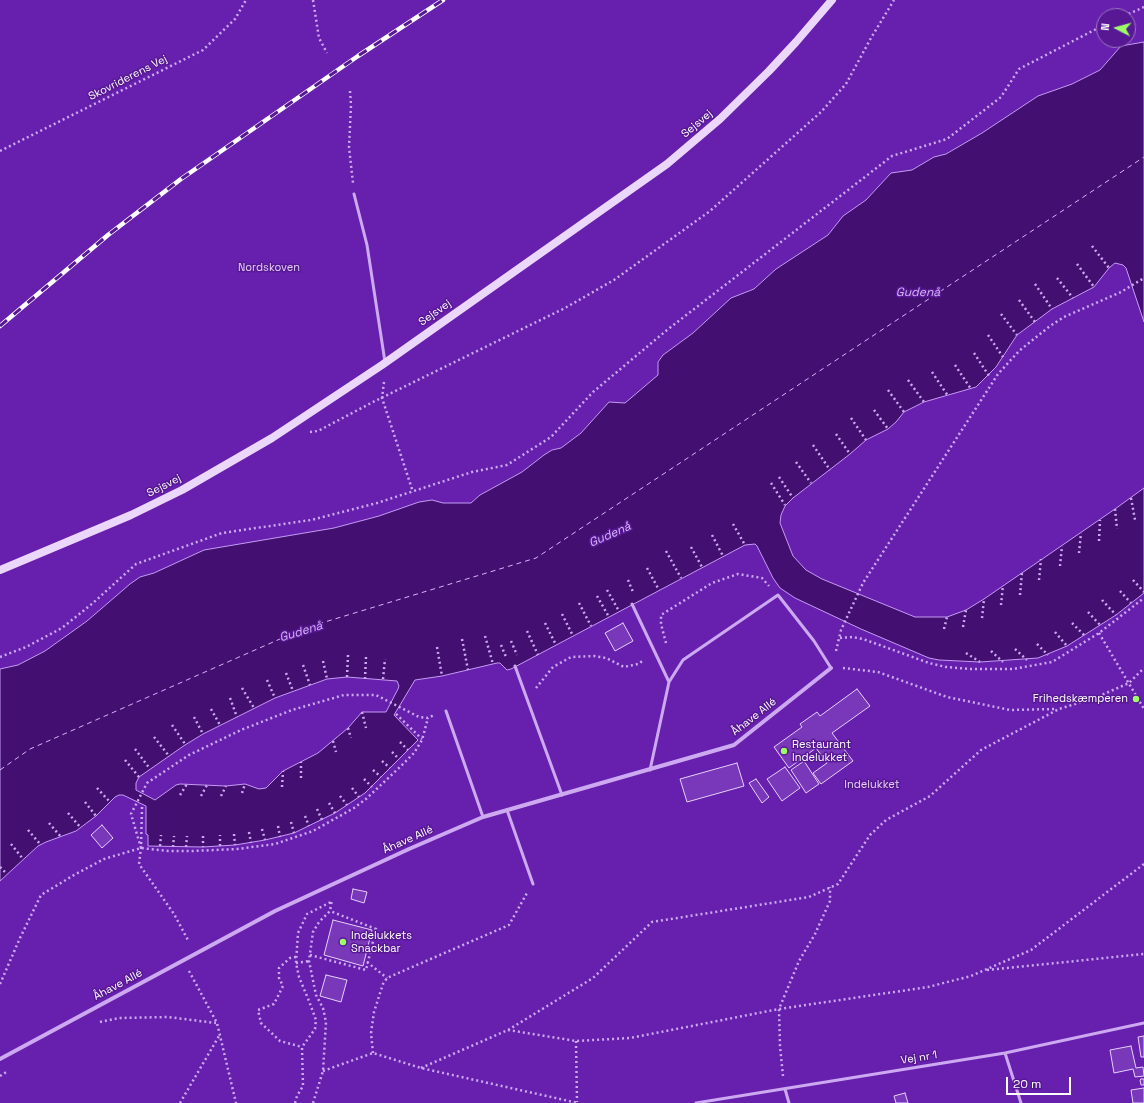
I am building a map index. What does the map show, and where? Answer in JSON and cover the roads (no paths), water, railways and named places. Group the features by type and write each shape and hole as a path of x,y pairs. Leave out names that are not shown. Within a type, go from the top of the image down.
{"street":[{"name":"Sejsvej","path":"0,570 131,516 182,490 272,438 385,362 667,164 720,119 769,71 832,0"},
{"name":"Åhave Allé","path":"0,1059 275,911 408,849 483,817 734,745 831,668"}],"lane":[{"path":"354,194 368,245 385,362"},
{"path":"650,770 669,682 683,660 778,595 814,641 831,668"},
{"path":"632,604 669,682"},
{"path":"515,666 562,795"},
{"path":"446,711 483,817"},
{"path":"507,810 533,884"},
{"name":"Vej nr 1","path":"696,1103 1005,1053 1144,1023"},
{"path":"1005,1053 1021,1103"},
{"path":"784,1089 789,1103"}],"water":[{"name":"Gudenå","path":"1144,42 1144,322 1126,268 1123,265 1115,263 1109,268 1094,287 1052,309 1017,335 996,367 976,387 924,402 904,412 888,429 866,440 793,498 785,506 781,515 780,523 793,556 806,570 822,579 915,617 947,617 966,610 984,599 1144,488 1144,593 1116,615 1067,646 1038,658 980,662 939,660 929,658 861,629 795,598 780,588 773,578 757,546 755,544 745,545 511,669 507,670 500,663 497,663 442,676 415,680 394,715 418,740 365,793 335,813 294,833 235,845 203,847 148,846 148,835 146,834 146,806 123,795 119,795 115,797 96,816 76,831 38,846 0,881 0,669 18,665 45,651 87,621 140,577 154,573 204,550 334,528 379,516 419,502 432,500 443,503 471,503 480,495 522,472 552,450 561,448 581,433 609,402 625,403 658,375 658,362 663,355 693,333 731,298 754,289 776,269 828,235 843,216 866,200 891,173 912,170 934,157 946,154 982,133 1038,96 1072,84 1100,70 1119,48 1136,48 1136,43","holes":["347,677 397,681 399,686 386,712 362,712 348,728 318,753 283,771 266,788 259,789 245,784 226,786 180,784 176,785 155,800 136,790 136,783 139,777 185,745 203,734 275,698 327,679"]}],"railway":[{"path":"0,326 108,235 181,179 358,56 443,0"}],"place":[{"name":"Frihedskæmperen","path":"1136,699"},
{"name":"Restaurant Indelukket","path":"784,751"},
{"name":"Indelukkets Snackbar","path":"343,942"}],"park label":[{"name":"Nordskoven","path":"269,268"},
{"name":"Indelukket","path":"872,785"}]}
